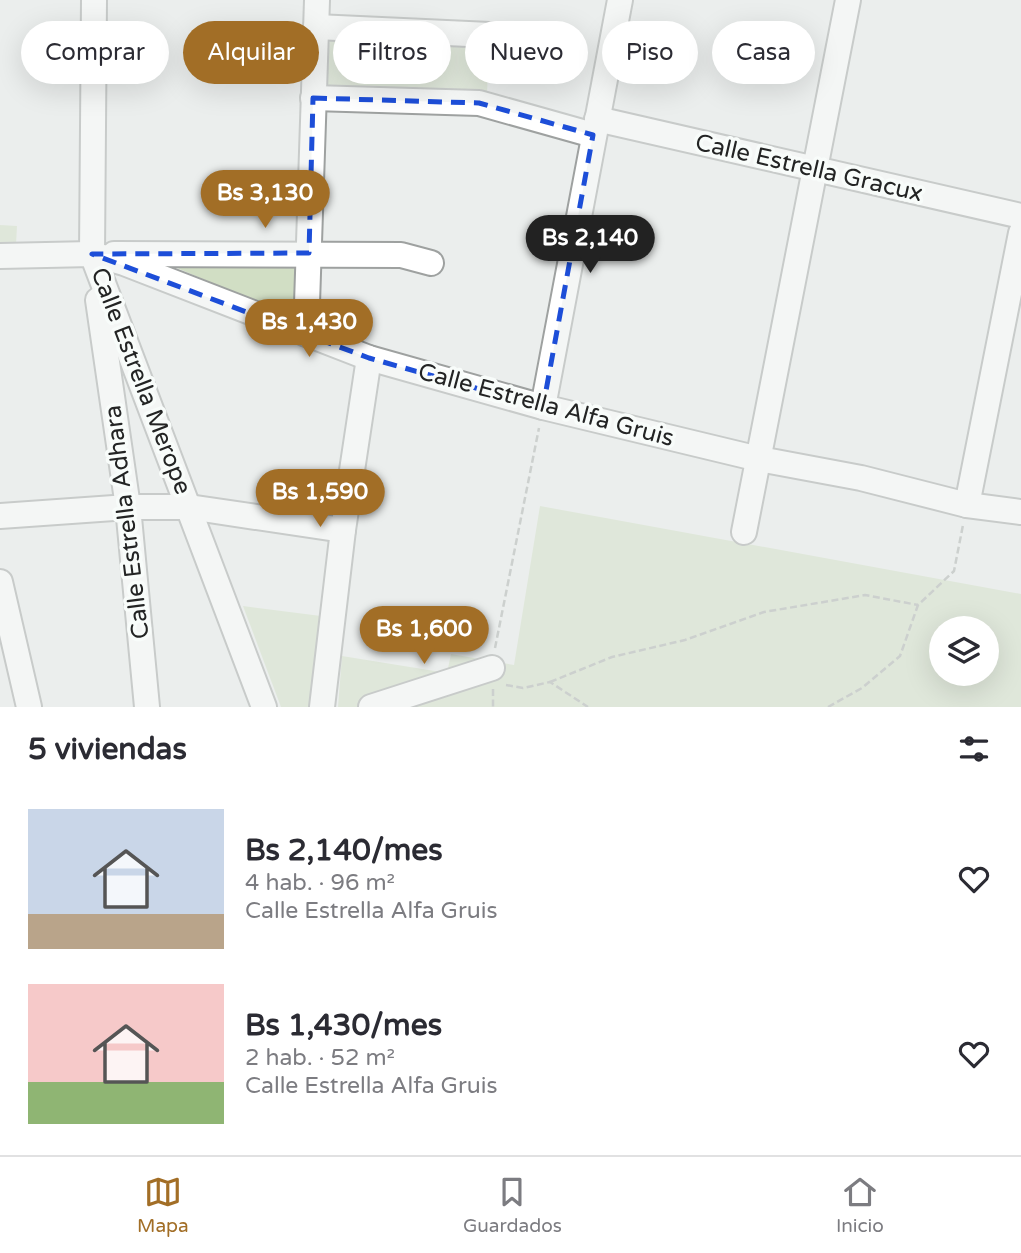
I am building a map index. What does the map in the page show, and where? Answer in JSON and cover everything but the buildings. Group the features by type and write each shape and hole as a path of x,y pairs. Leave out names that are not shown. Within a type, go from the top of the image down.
{"street":[{"name":"Calle Estrella Merope","path":"94,0 92,254 264,707"},
{"path":"316,21 317,0"},
{"path":"543,407 620,0"},
{"path":"744,532 848,0"},
{"path":"319,27 465,34"},
{"path":"306,334 314,84"},
{"name":"Calle Estrella Gracux","path":"313,98 479,103 815,170 1021,216"},
{"path":"967,505 1021,233"},
{"path":"92,254 401,255 431,263"},
{"name":"Calle Estrella Alfa Gruis","path":"0,256 92,254 124,263 369,358 543,407 759,459 860,478 967,505 1021,512"},
{"name":"Calle Estrella Adhara","path":"92,254 128,507 147,707"},
{"path":"322,707 343,530 369,358"},
{"path":"0,516 128,507 189,508 343,530"},
{"path":"0,582 29,707"},
{"path":"371,707 496,667"}],"path":[{"path":"543,407 496,667 523,688 550,682 612,657 685,640 764,612 865,595 918,605"},
{"path":"828,707 862,688 900,656 918,605 954,571 967,505"},
{"path":"550,682 588,707"}],"highlighted area":[{"path":"313,98 479,103 593,135 543,407 369,358 92,254 309,253"}],"green space":[{"path":"330,35 333,35 333,84 451,84 451,41 465,42 465,84 487,84 487,94 327,86"},
{"path":"0,225 17,226 16,245 0,245"},
{"path":"163,262 300,264 296,306 278,311"},
{"path":"540,506 1021,594 1021,707 338,707 342,656 447,673 451,654 514,665"},
{"path":"243,606 321,616 312,707 281,707"}]}
